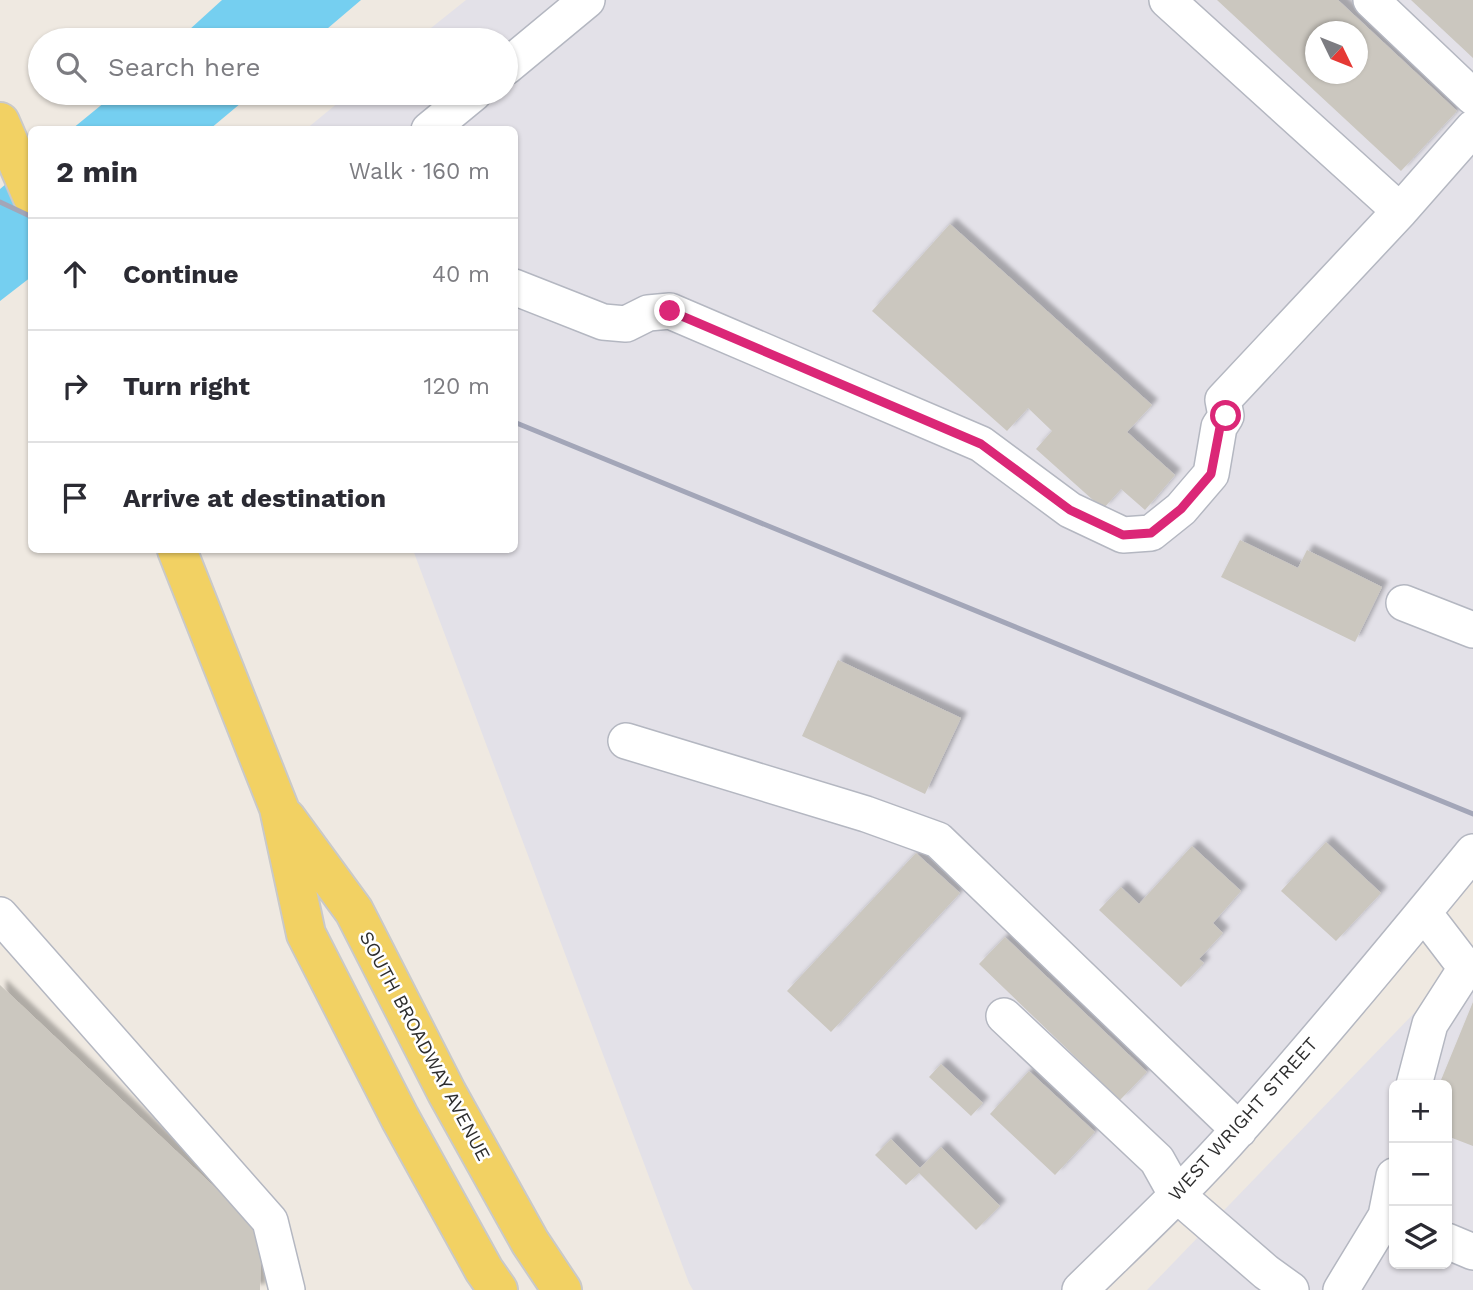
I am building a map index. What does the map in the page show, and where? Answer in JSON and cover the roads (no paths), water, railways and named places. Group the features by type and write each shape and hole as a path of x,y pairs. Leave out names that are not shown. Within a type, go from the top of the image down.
{"main road":[{"path":"0,122 28,187"},
{"name":"SOUTH BROADWAY AVENUE","path":"178,553 279,808 306,934 400,1118 491,1283"},
{"name":"SOUTH BROADWAY AVENUE","path":"279,808 354,911 447,1093 530,1242 562,1290"}],"street":[{"path":"518,57 587,0"},
{"path":"1167,0 1400,211"},
{"path":"1371,0 1473,97"},
{"path":"434,126 459,105"},
{"path":"518,289 603,322 626,324 648,313 670,311 981,444 1070,510 1123,535 1151,533 1181,509 1211,474 1220,427 1226,416 1223,400 1400,211 1473,128"},
{"path":"1404,603 1473,630"},
{"path":"626,741 866,814 938,840 1239,1130"},
{"name":"WEST WRIGHT STREET","path":"1080,1290 1239,1130 1400,942 1473,852"},
{"path":"1415,1080 1430,1024 1466,968 1424,913"},
{"path":"0,915 270,1221 287,1290"},
{"path":"1004,1016 1157,1160 1176,1195 1291,1290"},
{"path":"1341,1290 1389,1219"},
{"path":"1452,1243 1473,1252"}],"water":[{"path":"222,0 361,0 328,28 191,28"},
{"path":"101,105 239,105 214,126 76,126"},
{"path":"28,166 28,279 0,301 0,189"}],"railway":[{"path":"0,202 28,215"},
{"path":"518,424 1473,814"}]}
